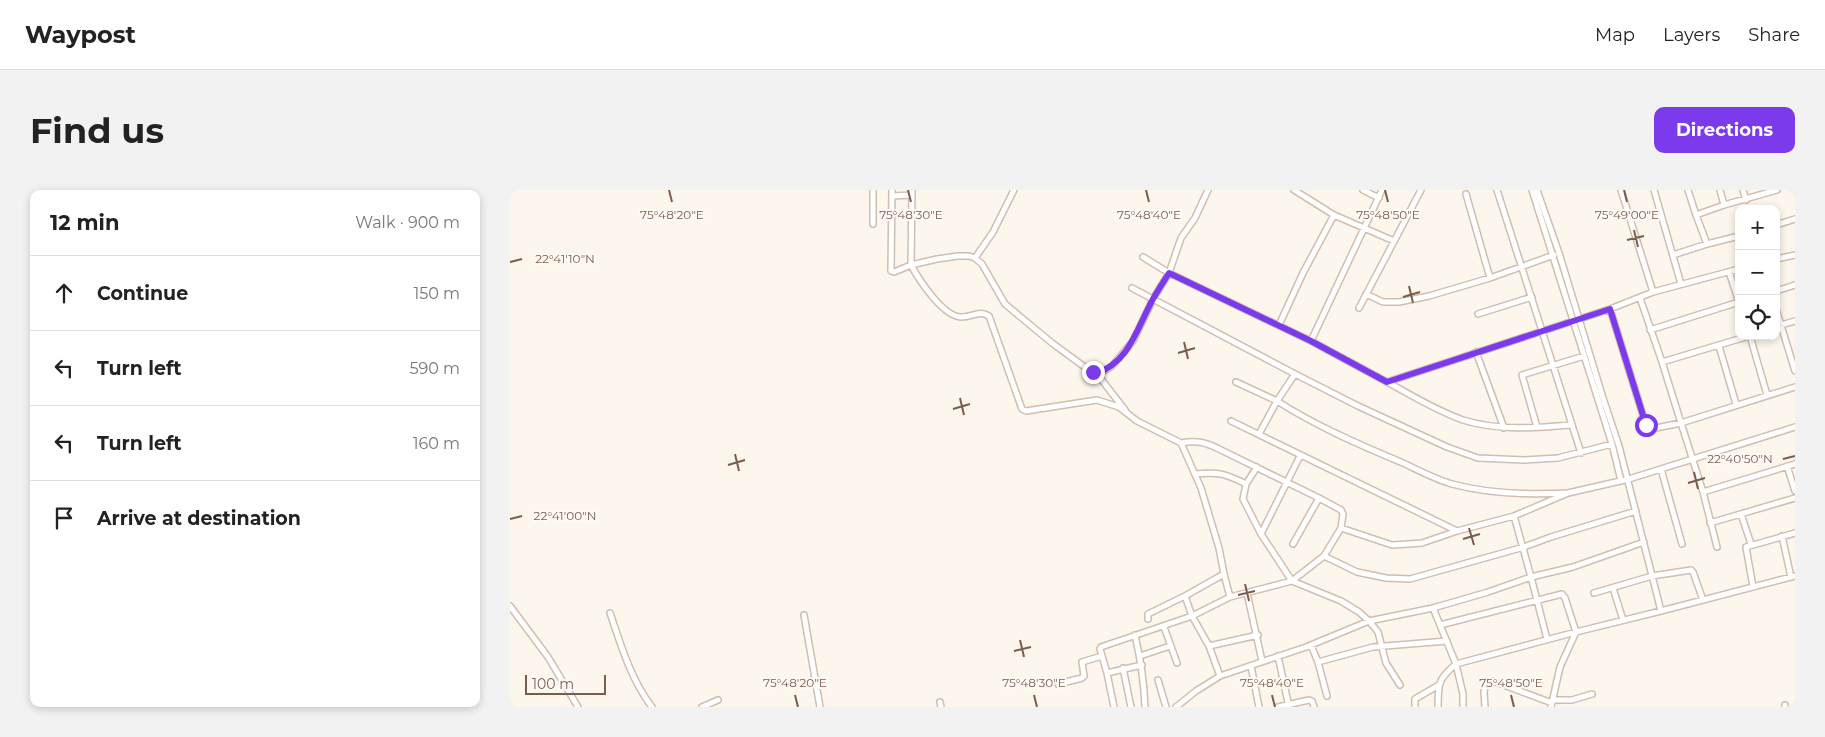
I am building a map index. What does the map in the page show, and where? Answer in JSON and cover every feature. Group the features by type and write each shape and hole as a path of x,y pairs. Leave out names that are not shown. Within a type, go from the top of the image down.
{"street":[{"path":"873,190 873,224"},
{"path":"975,258 993,232 1014,190"},
{"path":"1095,374 1112,366 1134,341 1153,299 1169,273 1181,238 1195,218 1208,190"},
{"path":"1294,190 1334,215 1394,242"},
{"path":"1364,190 1378,198"},
{"path":"1311,341 1382,190"},
{"path":"1359,308 1421,190"},
{"path":"1497,190 1581,453"},
{"path":"1532,190 1628,479 1661,611"},
{"path":"1538,190 1621,481"},
{"path":"1621,190 1653,292"},
{"path":"1654,190 1681,284"},
{"path":"1688,190 1707,244"},
{"path":"1720,190 1724,205"},
{"path":"1743,190 1746,200"},
{"path":"1696,215 1777,190"},
{"path":"1128,414 1102,379 1005,304 982,264 975,258 958,256 937,259 911,266 894,272 890,271 892,193 912,193 911,266 932,297 955,316 962,317 981,313 989,316 1022,409 1026,411 1097,400 1118,407 1128,414 1155,431 1176,439 1181,443 1201,488 1230,597"},
{"path":"1466,194 1490,278"},
{"path":"1279,325 1303,273 1334,215"},
{"path":"1780,224 1795,219"},
{"path":"1673,255 1735,237"},
{"path":"1780,259 1795,254"},
{"path":"1366,294 1383,302 1399,302 1429,296 1490,278 1554,255"},
{"path":"1143,257 1169,273 1279,325 1464,420 1504,428 1571,424"},
{"path":"1387,382 1610,309 1653,292 1735,270"},
{"path":"1729,272 1737,295"},
{"path":"1780,290 1795,285"},
{"path":"1132,288 1294,374 1447,448 1478,458 1524,460 1558,458 1612,444"},
{"path":"1478,314 1532,297"},
{"path":"1640,298 1703,492 1716,547"},
{"path":"1650,330 1735,303"},
{"path":"1610,309 1646,425 1651,429 1681,422 1795,387"},
{"path":"1781,325 1795,321"},
{"path":"1780,322 1795,371"},
{"path":"1662,362 1737,340"},
{"path":"1750,340 1767,395"},
{"path":"1719,346 1736,404"},
{"path":"1476,352 1504,428"},
{"path":"1537,427 1522,375 1584,356"},
{"path":"1259,434 1294,374"},
{"path":"1236,382 1277,401 1298,415 1450,483 1531,495 1568,494"},
{"path":"1231,421 1457,531"},
{"path":"1341,528 1392,546 1422,543 1457,531 1514,516 1568,494 1693,460 1795,427"},
{"path":"1114,707 1100,649 1101,646 1164,627 1192,616 1230,597 1292,581 1324,556 1341,528 1343,514 1341,510 1319,498 1207,442 1196,440 1181,443"},
{"path":"1261,534 1300,456"},
{"path":"1703,492 1795,464"},
{"path":"1787,466 1795,491"},
{"path":"1257,468 1246,484 1243,499 1261,534 1292,581 1341,601 1359,612 1369,621 1378,632 1386,663 1400,685"},
{"path":"1661,469 1682,544"},
{"path":"1195,474 1227,474 1246,484"},
{"path":"1293,544 1319,498"},
{"path":"1710,523 1795,498"},
{"path":"1324,556 1357,572 1386,578 1410,579 1524,547 1636,511"},
{"path":"1741,514 1751,544"},
{"path":"1514,516 1524,547 1547,639"},
{"path":"1753,587 1746,546 1795,533"},
{"path":"1438,707 1439,685 1444,674 1456,664 1793,577 1782,536"},
{"path":"1176,707 1196,691 1220,676 1311,645 1369,621 1433,608 1531,577 1573,566 1644,542"},
{"path":"1594,593 1652,576 1691,570 1703,600"},
{"path":"1148,619 1148,614 1224,574"},
{"path":"1613,588 1623,620"},
{"path":"1247,593 1258,635 1262,661"},
{"path":"1440,625 1536,599 1562,594 1576,632 1560,668 1552,703"},
{"path":"1185,596 1192,616 1208,646 1220,676"},
{"path":"510,606 548,657 578,707"},
{"path":"1433,608 1456,664 1462,688 1463,707"},
{"path":"610,613 641,693 652,707"},
{"path":"804,615 820,707"},
{"path":"1164,627 1177,663"},
{"path":"1135,635 1142,665 1145,707"},
{"path":"1208,646 1258,635"},
{"path":"1318,662 1373,647 1447,641"},
{"path":"1311,645 1318,662 1327,696"},
{"path":"1140,656 1170,646"},
{"path":"1058,684 1082,678 1084,676 1082,662 1102,656"},
{"path":"1278,656 1289,706"},
{"path":"1107,673 1142,665"},
{"path":"1251,666 1259,707"},
{"path":"1123,668 1131,707"},
{"path":"1158,680 1166,707"},
{"path":"1485,707 1484,692 1486,683 1493,681 1552,703 1592,694"},
{"path":"1415,707 1415,699 1439,685"},
{"path":"702,707 718,700"},
{"path":"1278,707 1309,700 1312,701 1314,707"}],"route":[{"path":"1093,372 1095,374 1112,366 1134,341 1153,299 1169,273 1311,341 1387,382 1610,309 1646,425"}]}
